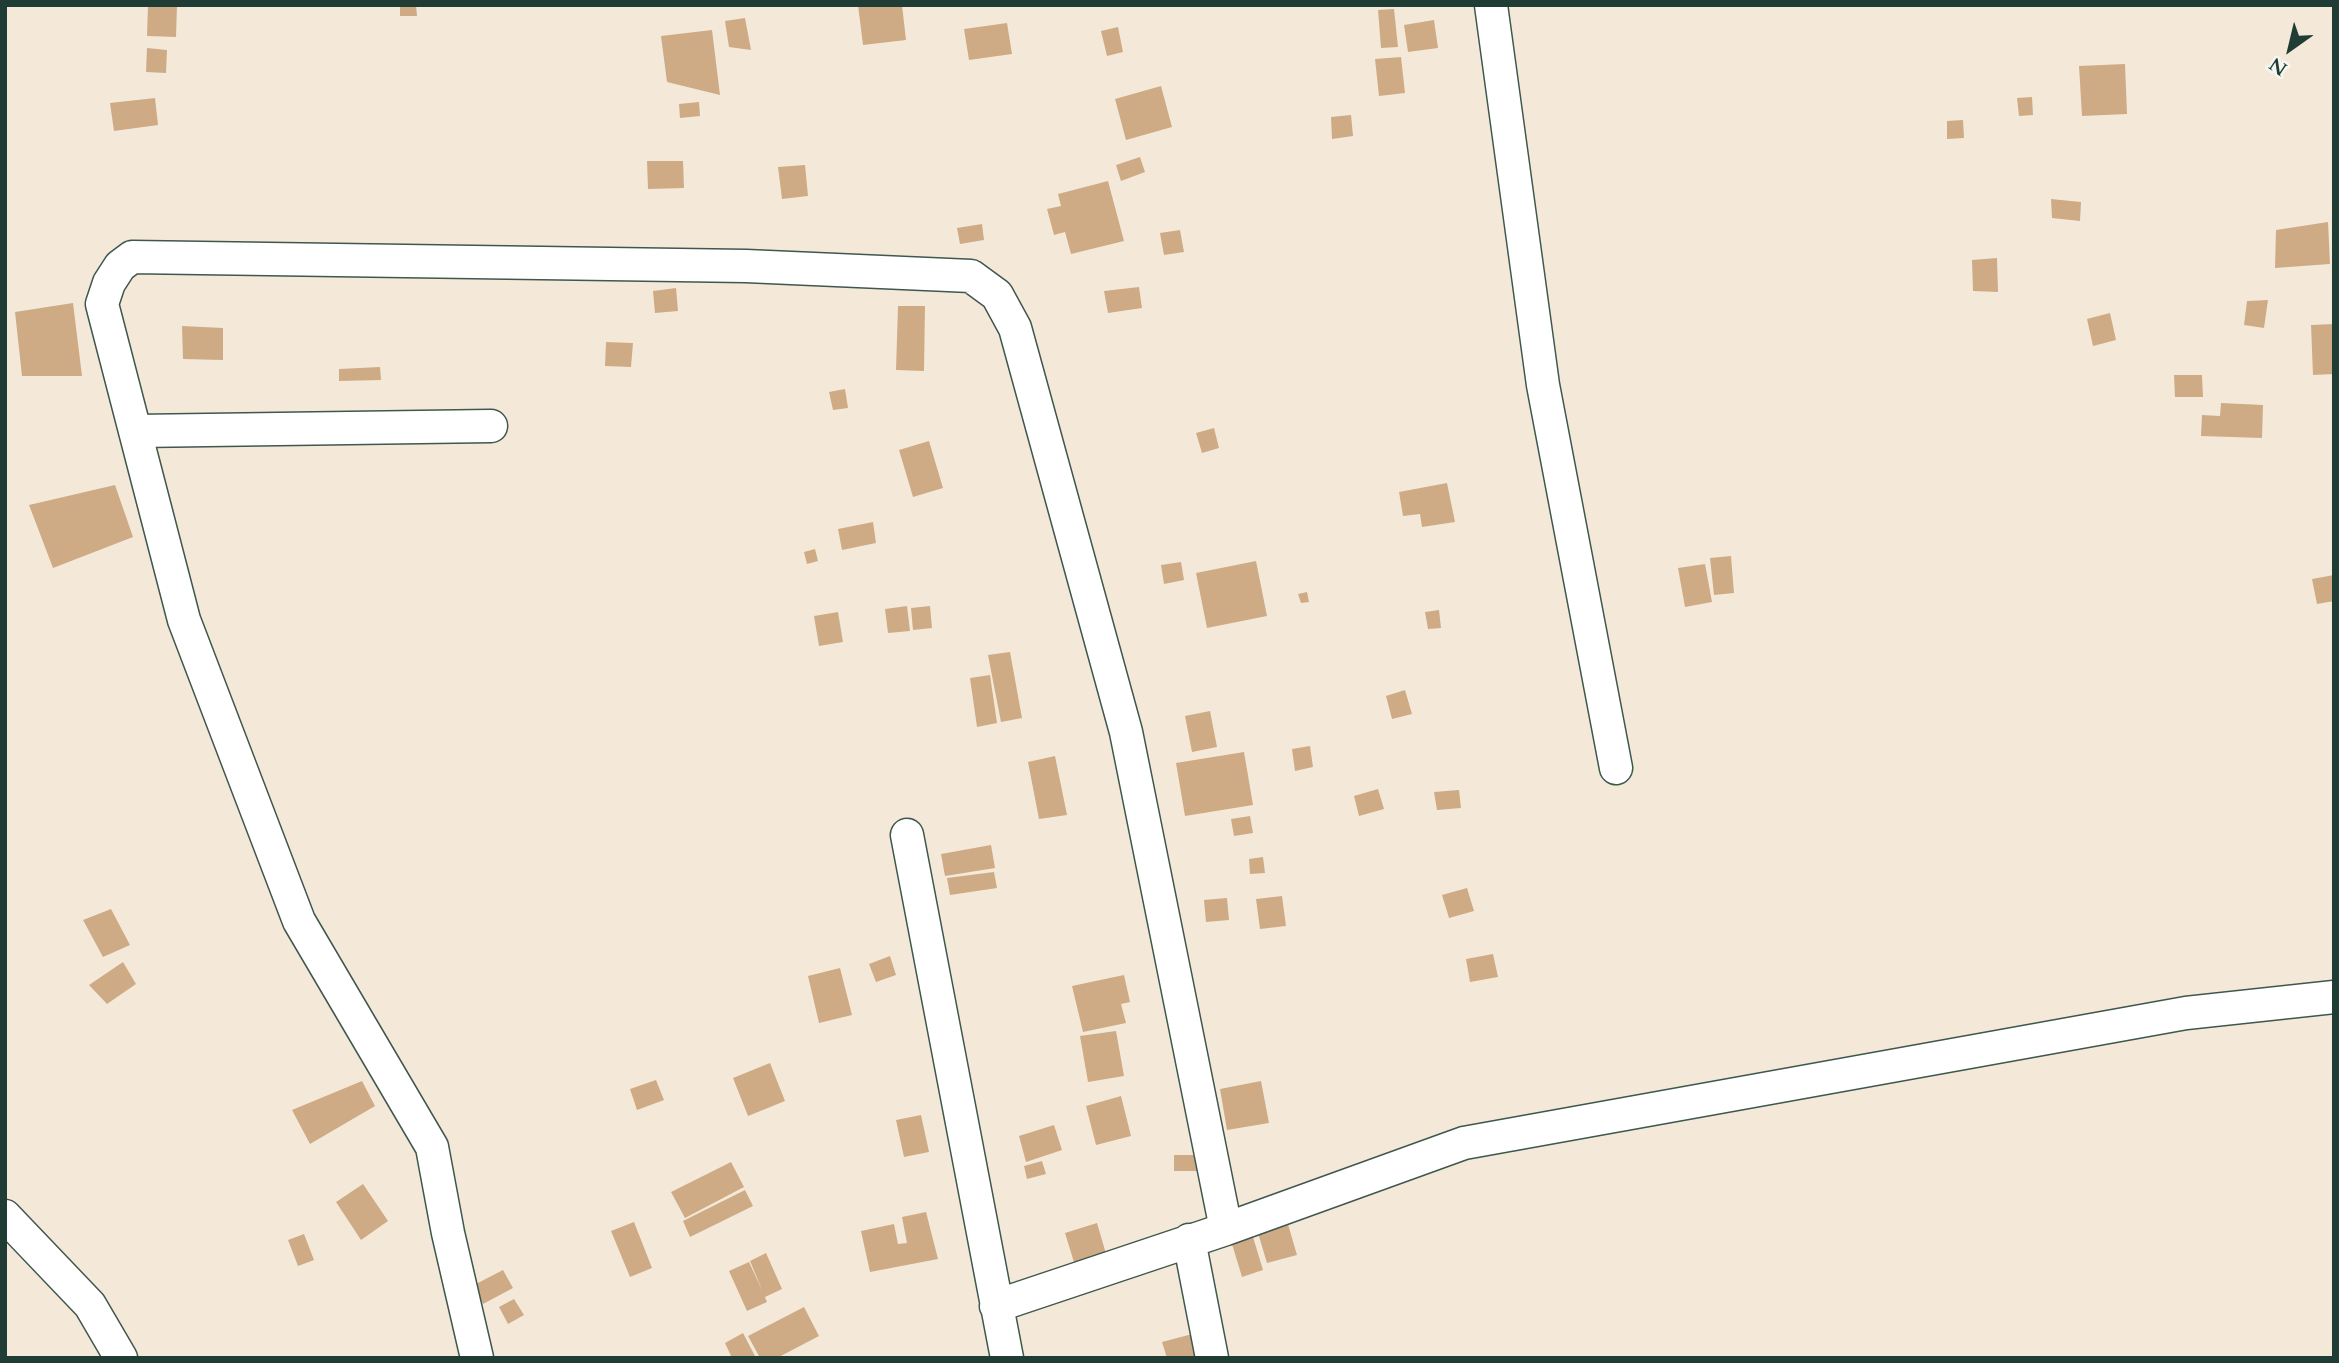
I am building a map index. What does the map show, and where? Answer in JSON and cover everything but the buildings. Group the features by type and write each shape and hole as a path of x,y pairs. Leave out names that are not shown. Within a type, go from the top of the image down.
{"street":[{"path":"1491,5 1543,385 1615,768"},
{"path":"477,1358 448,1233 432,1147 294,909 184,620 137,430 102,304 109,283 120,266 132,257 746,266 971,276 998,295 1015,327 1126,732 1226,1229"},
{"path":"137,430 491,426"},
{"path":"907,835 1007,1358"},
{"path":"996,1306 1226,1229 1464,1143 2186,1013 2334,997"},
{"path":"5,1216 90,1305 121,1358"},
{"path":"1189,1240 1212,1358"}]}
